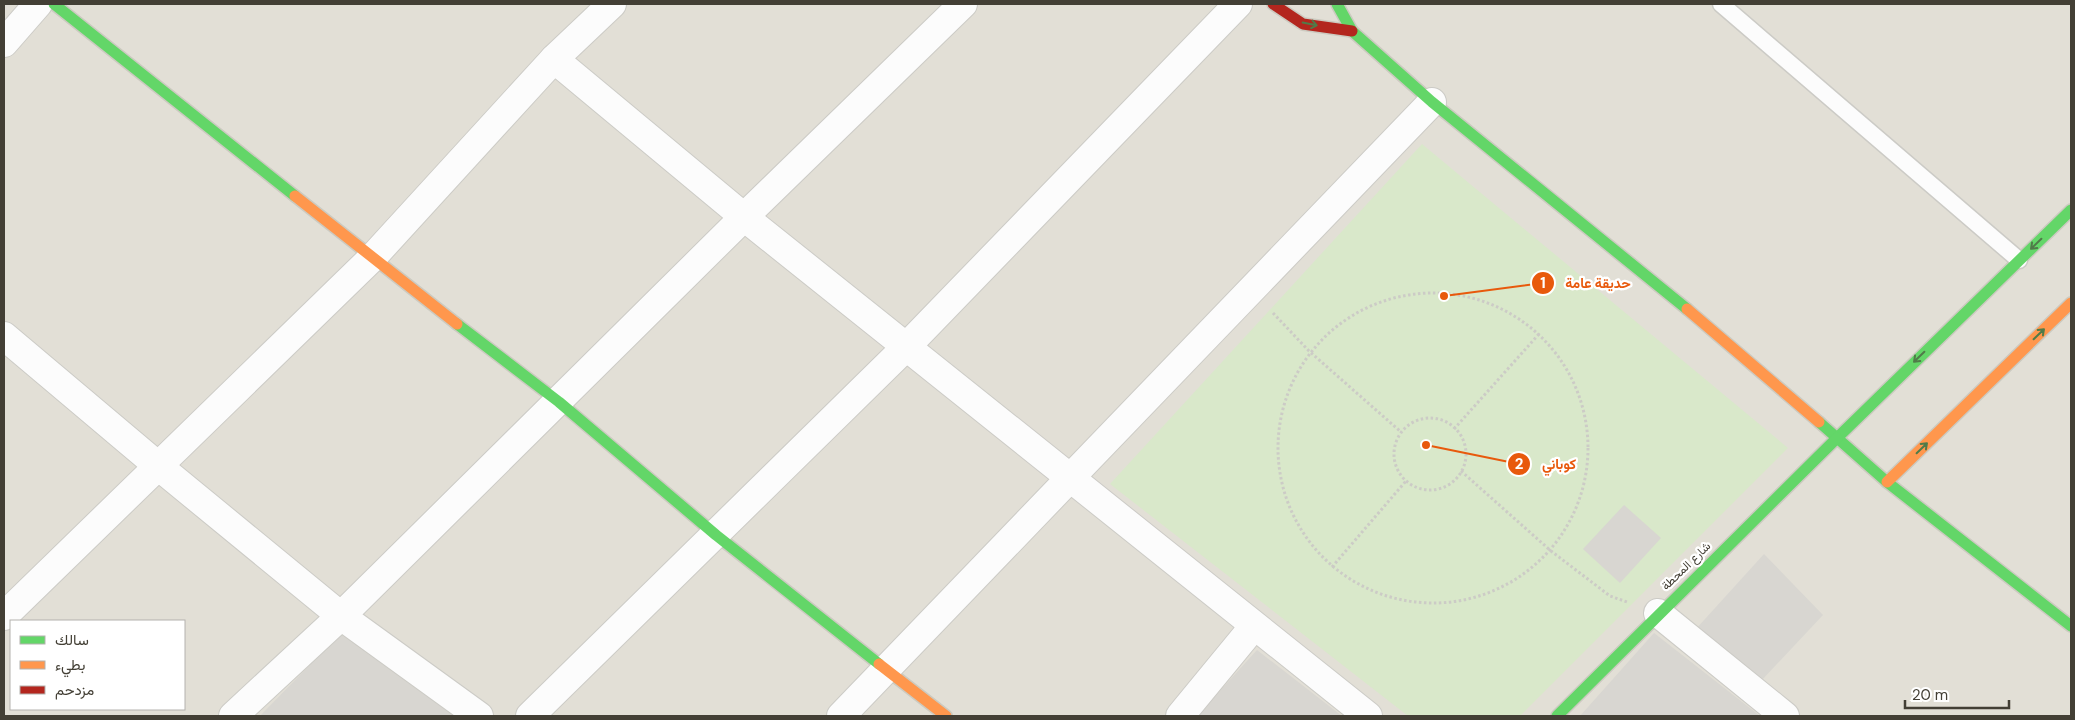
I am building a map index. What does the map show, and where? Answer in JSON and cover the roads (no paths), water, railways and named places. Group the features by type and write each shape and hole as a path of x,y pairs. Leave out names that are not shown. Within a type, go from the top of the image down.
{"main road":[{"path":"54,4 372,258 559,402 716,535 946,716"},
{"path":"1273,4 1303,24 1352,31"},
{"path":"1337,4 1352,31 1432,102 1729,343 1887,482 2071,626"},
{"name":"شارع المحطة","path":"1557,716 1658,613 2071,210"},
{"path":"1887,482 2071,303"}],"street":[{"path":"4,43 38,4"},
{"path":"4,616 157,465 372,258 554,59 612,4"},
{"path":"233,716 341,616 744,217 963,4"},
{"path":"530,716 906,347 1238,4"},
{"path":"1347,4 1352,31"},
{"path":"554,59 744,217 1368,716"},
{"path":"841,716 1432,102"},
{"path":"4,336 341,616 479,716"},
{"path":"1658,613 1785,716"},
{"path":"1180,716 1254,626"}],"lane":[{"path":"1720,4 2019,260"}],"place":[{"name":"حديقة عامة","path":"1444,296"},
{"name":"كوباني","path":"1426,445"}]}
